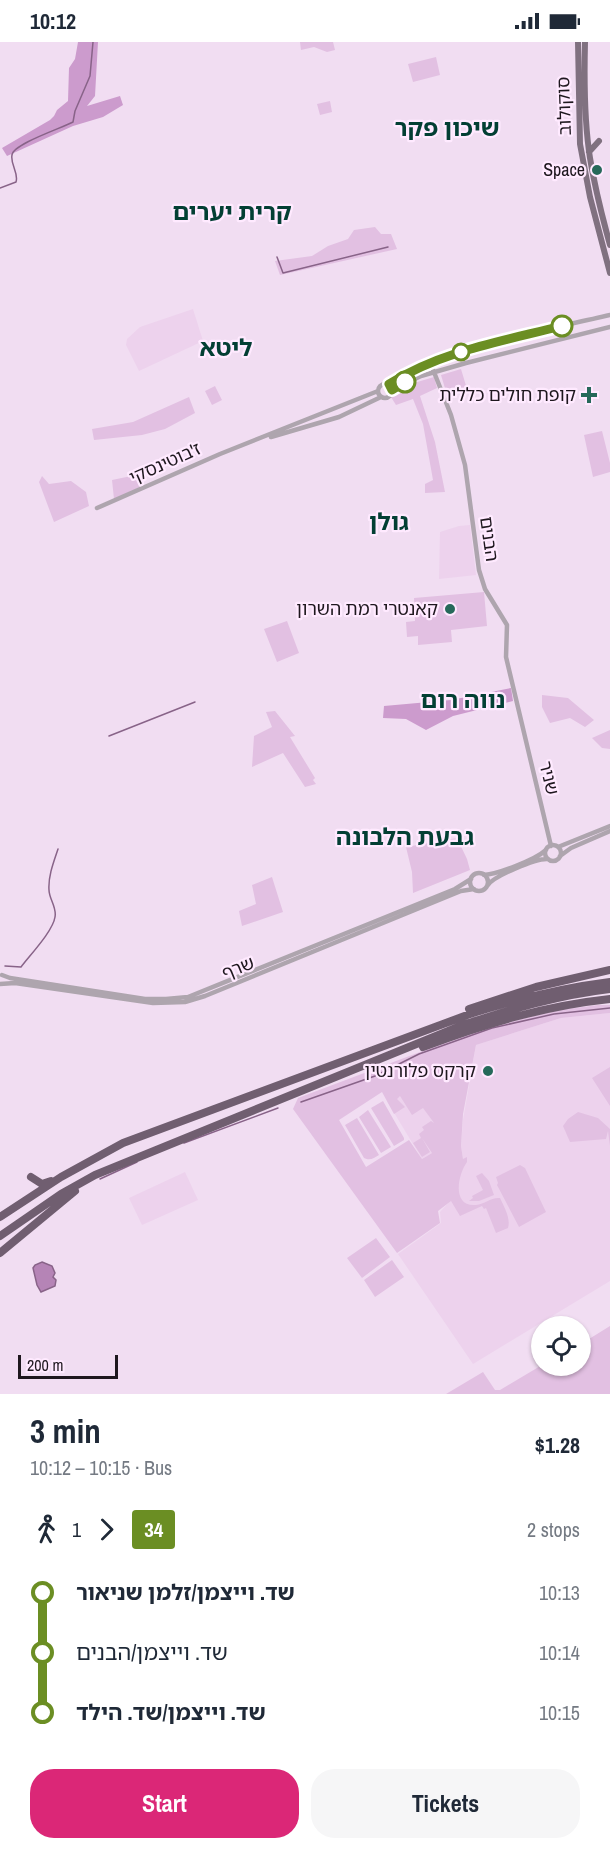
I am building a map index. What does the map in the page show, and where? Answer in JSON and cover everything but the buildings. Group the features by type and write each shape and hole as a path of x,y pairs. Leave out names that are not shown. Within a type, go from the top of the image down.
{"highway":[{"path":"424,1030 469,1009 500,998 610,970"},
{"path":"0,1217 61,1177 123,1143 424,1030 512,1001 566,988 610,982"},
{"path":"0,1236 61,1194 127,1161 463,1025 512,1008 585,992 610,989"},
{"path":"308,1088 482,1025 529,1012 610,999"},
{"path":"0,1253 73,1192 127,1161"},
{"path":"27,1199 36,1189 31,1178 42,1184 61,1177"}],"main road":[{"name":"סוקולוב","path":"579,42 580,144 590,197 610,273"},
{"name":"סוקולוב","path":"585,42 584,80 589,152 610,245"},
{"path":"589,152 599,141"}],"street":[{"path":"610,315 430,362 389,384 382,384 378,391 381,397 390,396 392,390 407,381 435,372 512,350 610,327"},
{"name":"הבנים","path":"430,362 451,415 465,465 479,570 485,589 507,625 506,657 520,718"},
{"path":"389,384 392,390"},
{"name":"ז'בוטינסקי","path":"97,508 378,391"},
{"name":"ז'בוטינסקי","path":"245,445 339,417 381,397"},
{"name":"שניר","path":"520,718 551,846"},
{"path":"610,826 558,847 551,846 539,855 495,873 476,874 470,883 474,889 481,891 493,879 543,858 555,861 571,848 610,831"},
{"path":"558,847 561,851 560,856"},
{"path":"546,850 548,859"},
{"path":"484,875 488,881 487,886"},
{"name":"שרף","path":"1,974 10,978 145,999 188,997 455,889 471,879"},
{"name":"שרף","path":"0,984 15,983 145,1003 185,1002 206,996 461,891 474,889"},
{"path":"0,984 1,974"}],"shaded area":[{"path":"78,42 98,42 95,96 87,106 120,96 123,105 103,117 73,126 7,156 2,148 50,120 68,101 69,68 75,59"},
{"path":"300,42 333,42 335,50 327,52 314,47 301,50"},
{"path":"436,57 440,75 413,82 408,64"},
{"path":"330,101 332,112 320,115 317,104"},
{"path":"375,227 381,234 391,234 397,249 280,275 275,261 312,256 328,246 348,239 354,230"},
{"path":"193,309 203,341 139,371 126,345 127,339 140,327"},
{"path":"461,369 467,389 447,395 441,375"},
{"path":"434,377 437,388 420,396 435,442 445,492 425,493 425,484 433,480 423,424 413,399 396,405 391,397 405,387"},
{"path":"215,386 222,400 212,405 205,391"},
{"path":"189,397 195,413 165,429 142,435 94,440 92,429 133,422"},
{"path":"602,431 610,472 593,477 584,435"},
{"path":"136,475 140,487 114,499 112,480"},
{"path":"42,476 49,484 71,481 86,492 89,506 54,522 39,482"},
{"name":"גולן","path":"470,525 476,575 439,579 440,532"},
{"name":"קאנטרי רמת השרון","path":"484,592 487,626 451,630 452,642 418,645 418,636 407,637 406,622 415,621 414,598"},
{"path":"287,621 299,653 277,662 264,629"},
{"path":"511,688 513,701 453,716 426,730 406,719 383,718 384,706 451,700"},
{"path":"542,695 568,698 594,720 585,727 570,718 550,723 542,707"},
{"path":"275,711 295,736 290,737 315,778 313,780 316,784 305,787 283,753 252,767 254,736 272,727 266,712"},
{"path":"610,730 610,749 602,748 592,738"},
{"path":"457,838 470,870 413,893 412,872 406,847"},
{"path":"272,877 283,912 242,926 239,911 256,904 252,885"},
{"path":"610,1005 610,1013 561,1018 476,1045 463,1114 461,1146 463,1159 467,1157 467,1162 459,1181 460,1195 463,1201 476,1205 500,1198 508,1216 508,1228 496,1233 486,1208 482,1206 460,1216 451,1201 438,1211 440,1223 397,1253 293,1109 298,1098 473,1032 552,1011","holes":["382,1092 394,1114 405,1107 397,1099 400,1096 412,1115 423,1108 434,1123 431,1121 422,1127 424,1130 419,1134 421,1138 413,1143 422,1157 430,1152 422,1138 432,1153 422,1159 409,1140 366,1167 339,1120"]},
{"path":"610,1013 610,1281 552,1316 531,1316 531,1329 473,1364 398,1254 441,1223 440,1212 451,1200 463,1159 461,1146 463,1120 476,1045 561,1018"},
{"path":"610,1067 610,1106 592,1078"},
{"path":"411,1090 434,1123 432,1153 422,1159 387,1101"},
{"path":"383,1101 404,1138 394,1146 371,1108"},
{"path":"368,1110 391,1147 381,1153 359,1117"},
{"path":"578,1112 598,1118 610,1129 610,1146 608,1131 606,1139 570,1142 563,1126"},
{"path":"357,1118 379,1155 372,1159 364,1158 345,1125"},
{"path":"520,1165 525,1168 546,1212 519,1227 497,1185 496,1177"},
{"path":"185,1172 198,1200 142,1225 129,1198"},
{"path":"482,1173 489,1181 494,1195 479,1201 469,1201 473,1198 472,1196 483,1190 476,1176"},
{"path":"376,1238 390,1257 362,1278 347,1258"},
{"path":"392,1260 404,1277 375,1297 364,1280"},
{"path":"42,1262 52,1266 55,1273 53,1277 56,1280 55,1286 41,1292 33,1268"},
{"path":"610,1326 610,1394 446,1394 483,1372 495,1390 500,1390 531,1372 531,1376 591,1376 591,1338"}],"waterway":[{"path":"0,188 16,182 12,158 14,151 29,141 73,122 75,111 90,76 93,42"},
{"path":"277,257 283,273 388,247"},
{"path":"109,736 195,702"},
{"path":"5,966 21,967 46,936 53,923 55,913 49,885 58,849"},
{"path":"301,1102 375,1076 419,1054 492,1028 554,1014 610,1008"},
{"path":"184,1143 278,1108"},
{"path":"100,1179 137,1162"}],"bus line":[{"name":"34","path":"405,382 392,390 389,384 420,366 454,354 562,326"}],"place":[{"name":"Space","path":"597,170"},
{"name":"קופת חולים כללית","path":"589,395"},
{"name":"קאנטרי רמת השרון","path":"450,609"},
{"name":"קרקס פלורנטין","path":"488,1071"}],"district":[{"name":"שיכון פקר","path":"447,128"},
{"name":"קרית יערים","path":"232,212"},
{"name":"ליטא","path":"226,348"},
{"name":"גולן","path":"389,522"},
{"name":"נווה רום","path":"463,700"},
{"name":"גבעת הלבונה","path":"405,837"}]}
